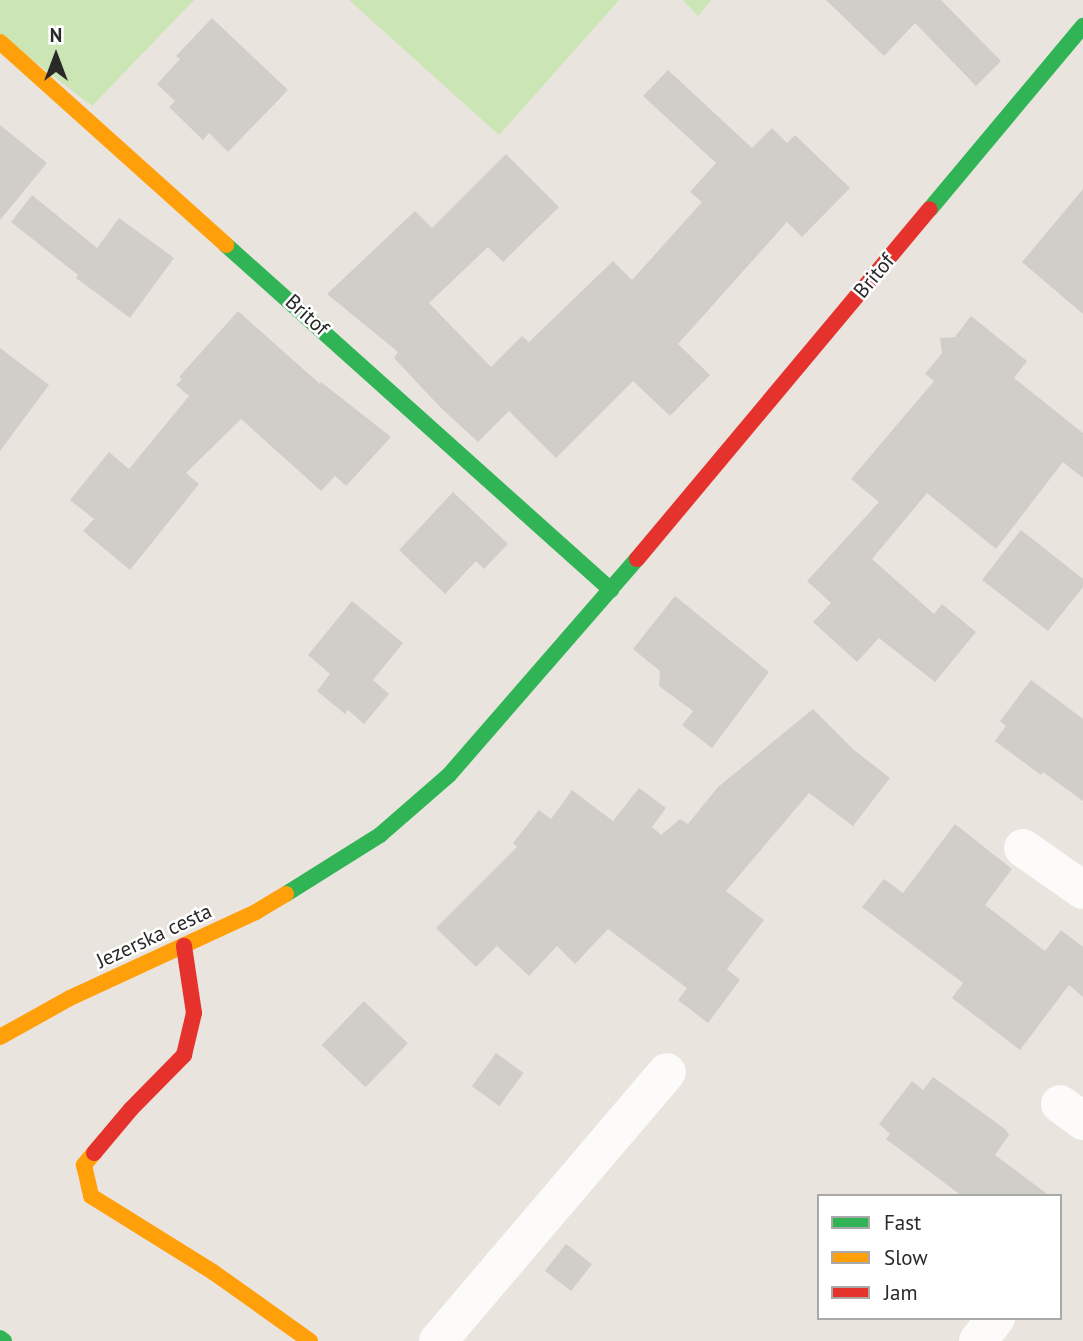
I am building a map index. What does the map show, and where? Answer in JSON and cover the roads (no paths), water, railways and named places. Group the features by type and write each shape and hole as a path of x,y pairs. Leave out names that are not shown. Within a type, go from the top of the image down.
{"street":[{"name":"Britof","path":"325,871 380,835 449,775 611,590 1083,26"},
{"name":"Britof","path":"0,42 611,590"},
{"path":"1023,848 1083,890"},
{"name":"Jezerska cesta","path":"0,1037 70,998 256,912 325,871"},
{"path":"184,946 194,1013 184,1055 131,1109 84,1165 91,1196 213,1272 310,1341"},
{"path":"438,1341 667,1072"},
{"path":"978,1341 994,1320"}]}
